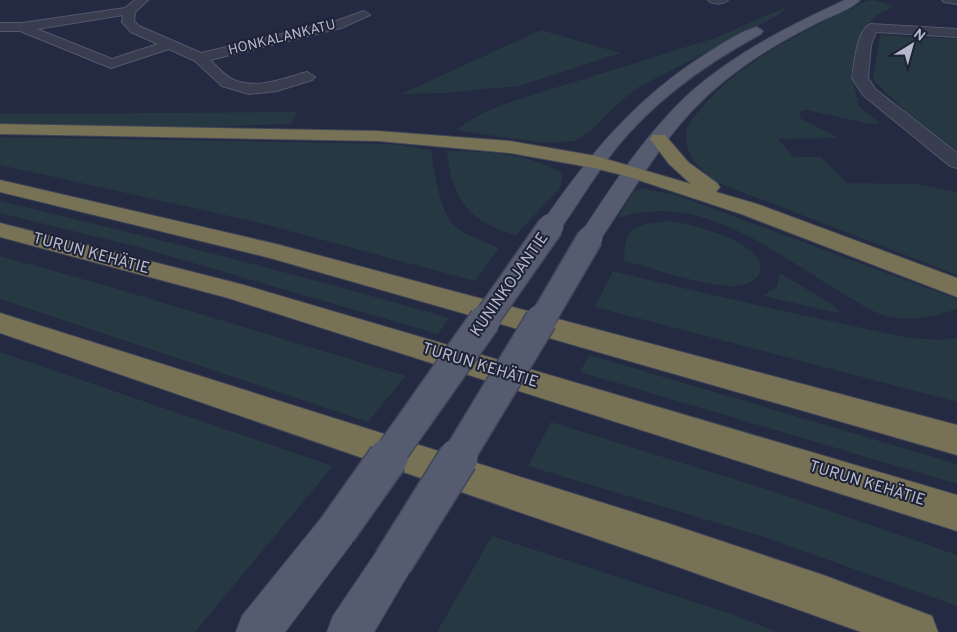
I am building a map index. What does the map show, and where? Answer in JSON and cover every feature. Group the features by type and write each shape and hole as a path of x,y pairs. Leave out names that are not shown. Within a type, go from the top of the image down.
{"highway":[{"path":"0,130 396,137 478,144 596,162 749,209 957,288"},
{"path":"659,138 675,162 688,174 749,209"},
{"path":"0,186 276,252 957,440"},
{"name":"TURUN KEHÄTIE","path":"0,230 234,291 957,513"},
{"path":"0,323 826,596 916,632"}],"main road":[{"path":"349,632 490,407 590,238 633,172 659,138 679,114 726,71 774,41 854,0"},
{"name":"KUNINKOJANTIE","path":"258,632 337,530 596,162 618,135 647,105 685,74 766,26"}],"street":[{"path":"0,27 22,27 129,11 142,0"},
{"path":"714,0 722,0"},
{"path":"948,0 957,1"},
{"name":"HONKALANKATU","path":"129,11 128,22 135,29 169,46 200,58 227,83 249,90 277,86 307,77"},
{"name":"HONKALANKATU","path":"200,58 336,26 364,15"},
{"path":"22,27 111,64 169,46"},
{"path":"957,33 871,28 864,45 860,78 869,92 957,162"}],"shaded area":[{"path":"873,0 894,6 877,15 862,30 851,74 859,106 880,123 870,124 807,110 799,112 801,119 839,138 778,139 794,157 821,157 847,183 917,184 957,192 957,275 716,182 699,167 688,149 686,141 687,127 716,92 735,76 776,47 866,1"},
{"path":"784,8 786,9 775,17 637,88 614,107 591,131 575,141 543,143 455,130 483,113 507,103 715,38"},
{"path":"541,30 621,53 519,86 445,93 401,94"},
{"path":"880,35 957,39 957,151 910,115 873,80"},
{"path":"297,112 291,124 179,128 0,123 0,114"},
{"path":"0,137 393,144 431,150 439,191 450,221 466,234 499,248 475,281 252,221 0,165"},
{"path":"447,151 492,153 522,157 563,174 560,188 516,235 500,230 475,216 465,206 453,182"},
{"path":"641,188 676,195 957,299 957,309 913,319 886,316 862,305 761,243 734,229 707,219 679,212 649,212 618,218 633,192"},
{"path":"0,201 225,257 449,318 438,334 138,247 0,213"},
{"path":"669,221 708,230 740,243 752,252 759,261 759,274 753,280 743,285 717,285 624,261 625,249 630,233 641,225"},
{"path":"0,256 111,287 406,376 368,422 0,299"},
{"path":"613,271 898,336 928,339 957,338 957,402 595,307"},
{"path":"780,273 833,305 839,312 763,296 777,287"},
{"path":"0,352 333,466 195,632 0,632"},
{"path":"589,355 957,464 957,484 580,372"},
{"path":"551,422 775,492 957,555 957,606 767,538 528,466"},
{"path":"492,536 728,613 778,632 437,632"}]}
